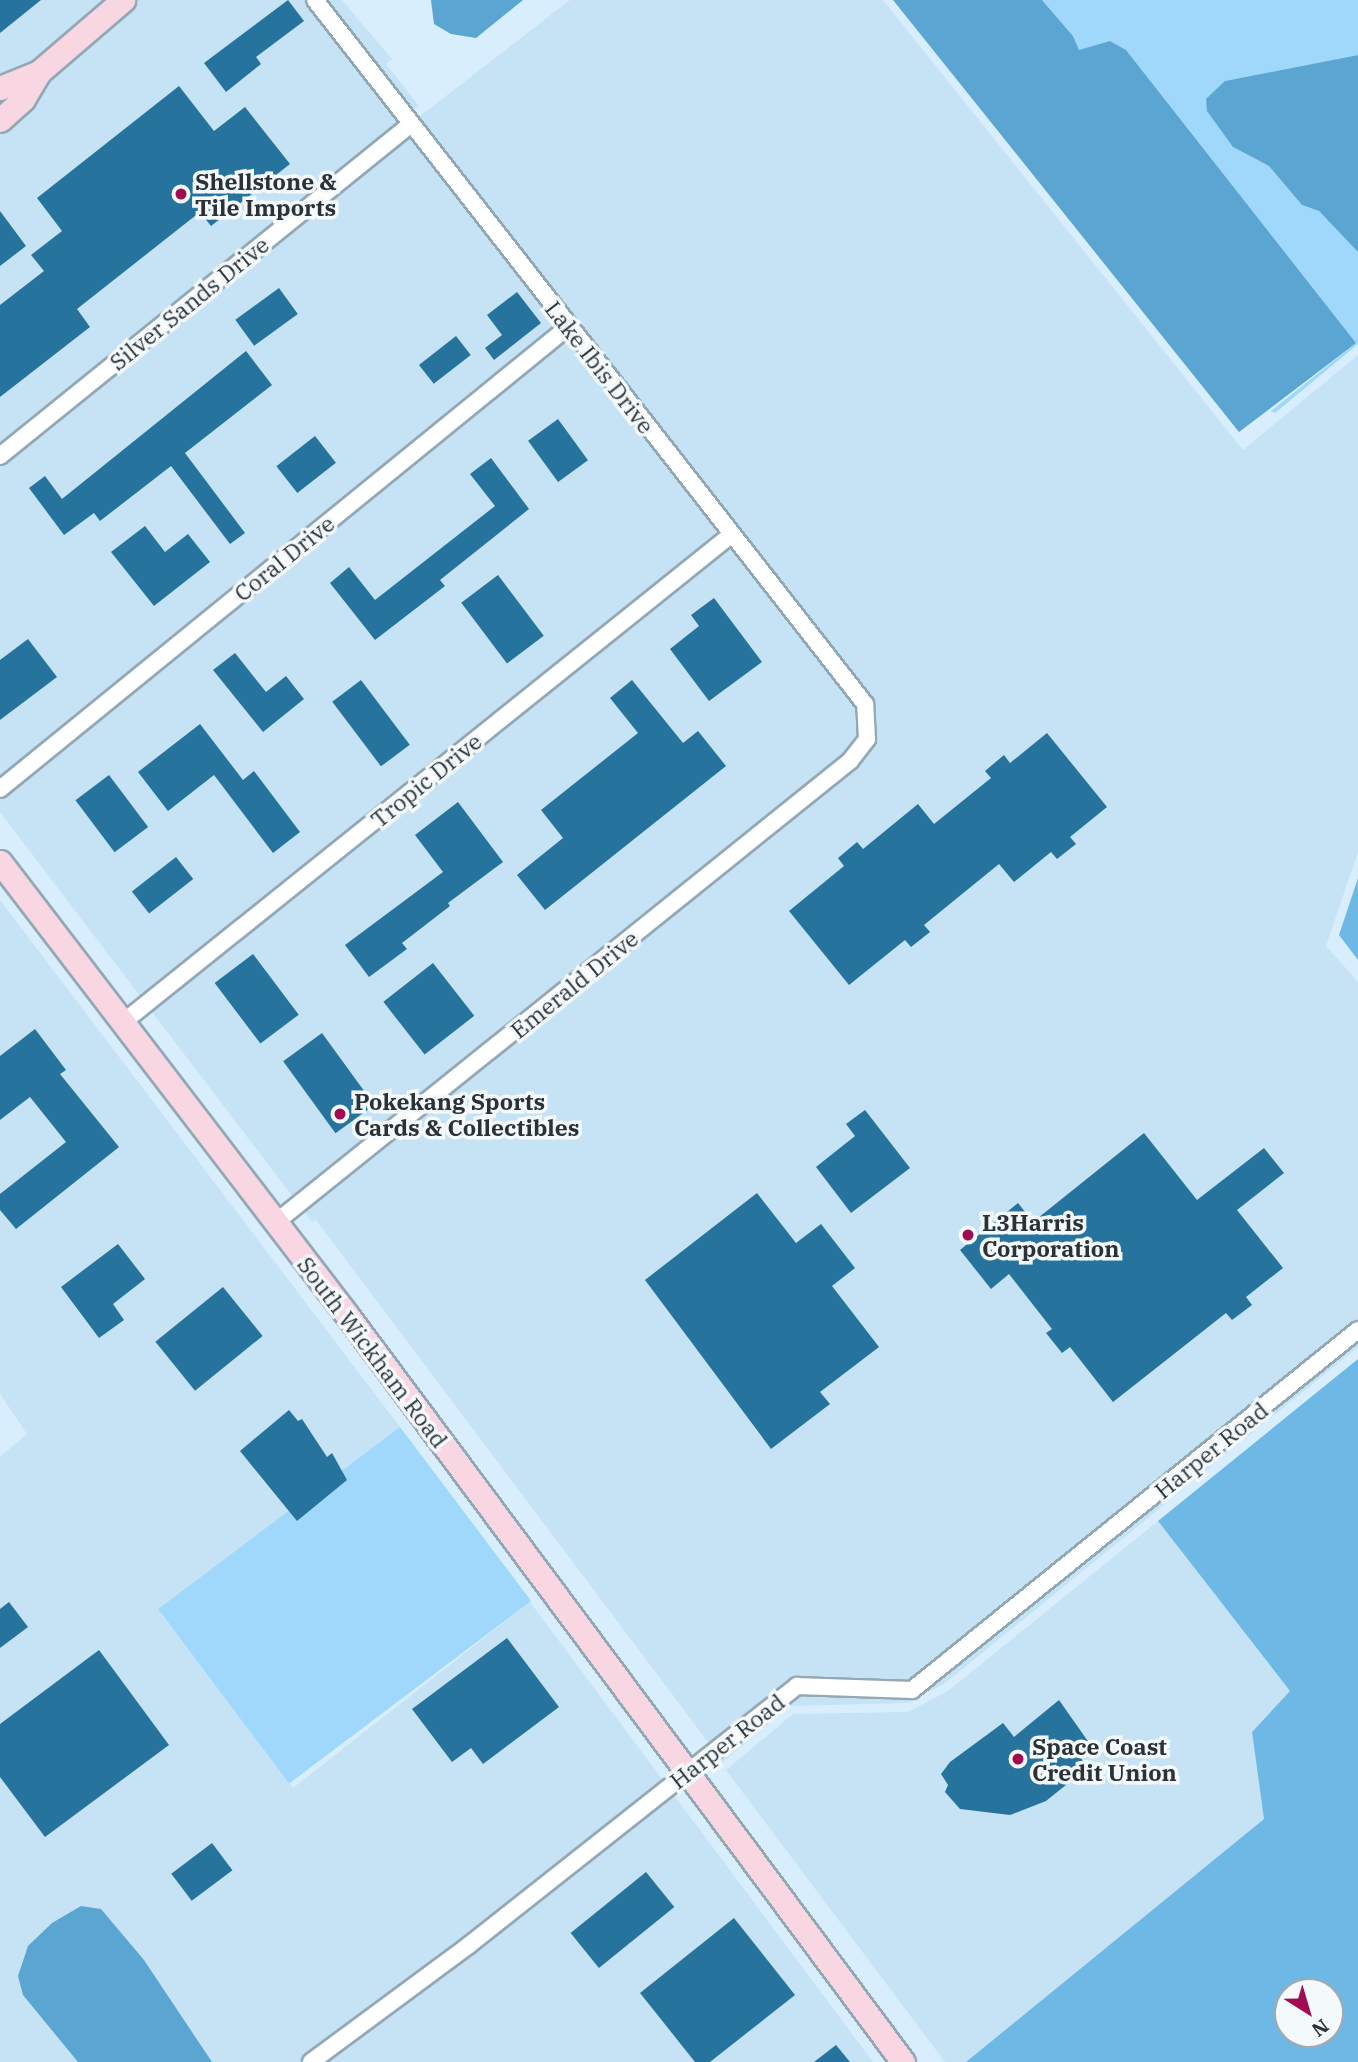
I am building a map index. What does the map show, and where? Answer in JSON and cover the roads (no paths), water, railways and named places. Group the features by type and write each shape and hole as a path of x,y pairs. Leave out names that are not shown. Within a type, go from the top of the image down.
{"main road":[{"path":"0,88 38,72 123,0"},
{"path":"0,120 23,99 38,72"},
{"name":"South Wickham Road","path":"0,862 275,1223 903,2062"}],"street":[{"name":"Lake Ibis Drive","path":"315,0 865,704 867,739"},
{"name":"Silver Sands Drive","path":"0,456 411,124"},
{"name":"Coral Drive","path":"0,789 568,327"},
{"name":"Tropic Drive","path":"121,1024 731,535"},
{"name":"Emerald Drive","path":"275,1223 850,761 867,739"},
{"name":"Harper Road","path":"311,2062 469,1945 797,1686 912,1690 1358,1331"}],"place":[{"name":"Shellstone & Tile Imports","path":"181,194"},
{"name":"Pokekang Sports Cards & Collectibles","path":"340,1114"},
{"name":"L3Harris Corporation","path":"968,1235"},
{"name":"Space Coast Credit Union","path":"1018,1759"}]}
